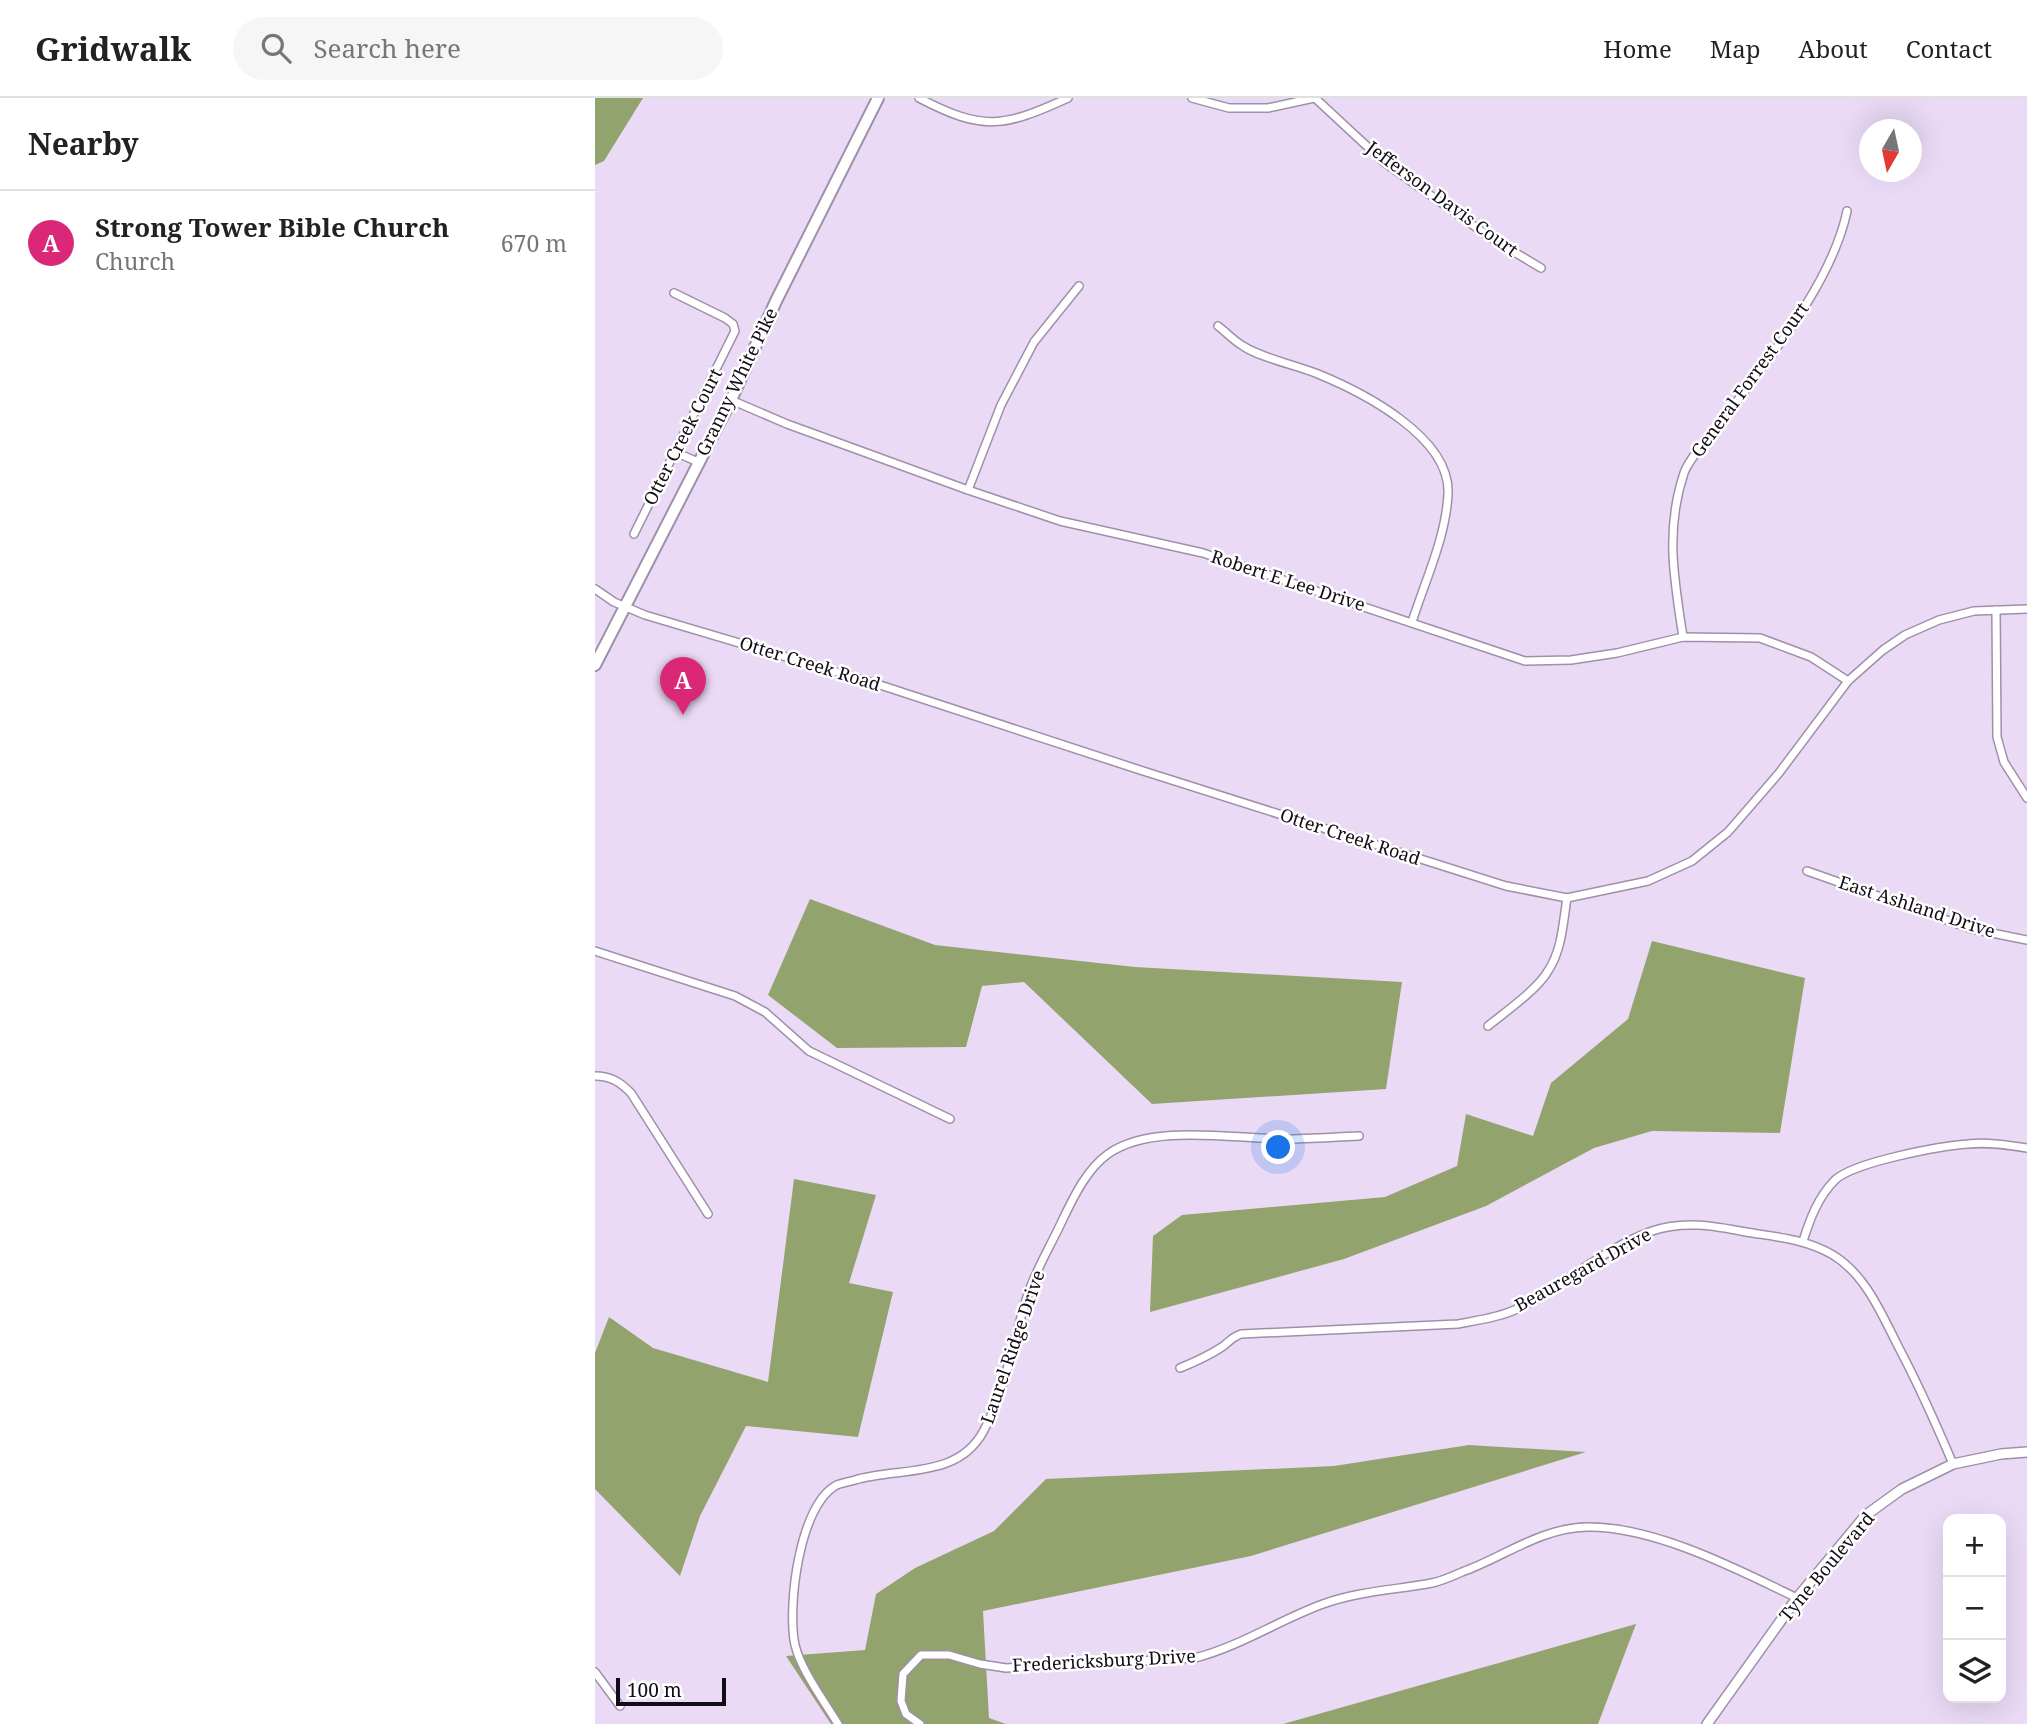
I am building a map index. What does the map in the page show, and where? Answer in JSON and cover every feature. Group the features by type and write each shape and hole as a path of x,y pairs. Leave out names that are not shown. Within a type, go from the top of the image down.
{"main road":[{"name":"Granny White Pike","path":"595,665 731,400 776,301 878,98"}],"street":[{"path":"919,98 958,116 990,122 1029,116 1068,98"},
{"path":"1192,98 1229,108 1268,108 1315,98"},
{"name":"Jefferson Davis Court","path":"1315,98 1385,163 1491,238 1541,268"},
{"name":"General Forrest Court","path":"1683,637 1671,552 1673,517 1685,470 1780,344 1842,234 1847,211"},
{"path":"968,490 1001,405 1034,342 1079,286"},
{"name":"Otter Creek Court","path":"634,534 735,331 733,324 726,318 674,293"},
{"path":"1218,326 1244,347 1359,392 1410,424 1444,467 1449,491 1445,521 1412,622"},
{"name":"Robert E Lee Drive","path":"731,400 777,420 1060,521 1203,553 1525,661 1571,660 1617,653 1683,637 1760,638 1811,657 1848,681"},
{"path":"675,452 698,461"},
{"name":"Otter Creek Road","path":"595,589 625,607 913,695 1142,771 1506,886 1567,898 1648,881 1692,862 1730,830 1779,773 1848,681 1883,650 1905,635 1939,620 1974,611 2027,609"},
{"path":"1996,610 1997,737 2004,762 2027,798"},
{"name":"East Ashland Drive","path":"1807,871 1972,929 2027,940"},
{"path":"1488,1026 1548,973 1560,944 1567,898"},
{"path":"595,951 735,996 765,1012 809,1051 950,1119"},
{"path":"595,1076 611,1078 631,1093 708,1214"},
{"name":"Laurel Ridge Drive","path":"838,1724 809,1676 795,1645 795,1574 805,1531 817,1504 835,1486 865,1477 947,1465 967,1452 982,1433 996,1403 1030,1290 1070,1203 1095,1165 1108,1154 1126,1145 1164,1136 1285,1139 1359,1136"},
{"path":"1803,1241 1811,1216 1823,1194 1837,1178 1860,1167 1942,1147 1971,1144 2027,1148"},
{"name":"Beauregard Drive","path":"1180,1368 1202,1359 1227,1344 1232,1337 1241,1334 1458,1324 1480,1320 1518,1308 1629,1241 1653,1230 1681,1224 1703,1224 1803,1241 1832,1255 1852,1269 1875,1302 1927,1403 1953,1464"},
{"name":"Tyne Boulevard","path":"1707,1724 1797,1598 1866,1515 1902,1489 1953,1464 2001,1454 2027,1452"},
{"name":"Fredericksburg Drive","path":"920,1724 907,1714 901,1701 903,1674 922,1655 949,1655 1006,1668 1195,1658 1222,1651 1321,1605 1371,1590 1434,1583 1473,1568 1523,1543 1566,1529 1588,1527 1636,1533 1719,1560 1797,1598"},
{"path":"595,1672 620,1706"}],"green space":[{"path":"595,98 643,98 604,161 595,165"},
{"path":"810,899 935,945 1135,967 1402,982 1386,1089 1152,1104 1024,982 982,986 966,1047 837,1048 768,995"},
{"path":"1652,941 1805,978 1780,1133 1652,1131 1594,1148 1486,1206 1344,1259 1150,1312 1153,1236 1182,1215 1385,1197 1457,1166 1466,1114 1533,1136 1551,1083 1628,1019"},
{"path":"794,1179 876,1195 849,1283 893,1292 858,1437 746,1426 700,1516 680,1576 595,1489 595,1353 609,1317 653,1348 768,1382"},
{"path":"1469,1445 1586,1452 1251,1556 983,1611 989,1718 1006,1724 831,1724 786,1656 865,1650 876,1594 915,1568 994,1531 1046,1479 1334,1466"},
{"path":"1636,1624 1598,1724 1283,1724"}],"place":[{"name":"Strong Tower Bible Church","path":"683,715"}]}
